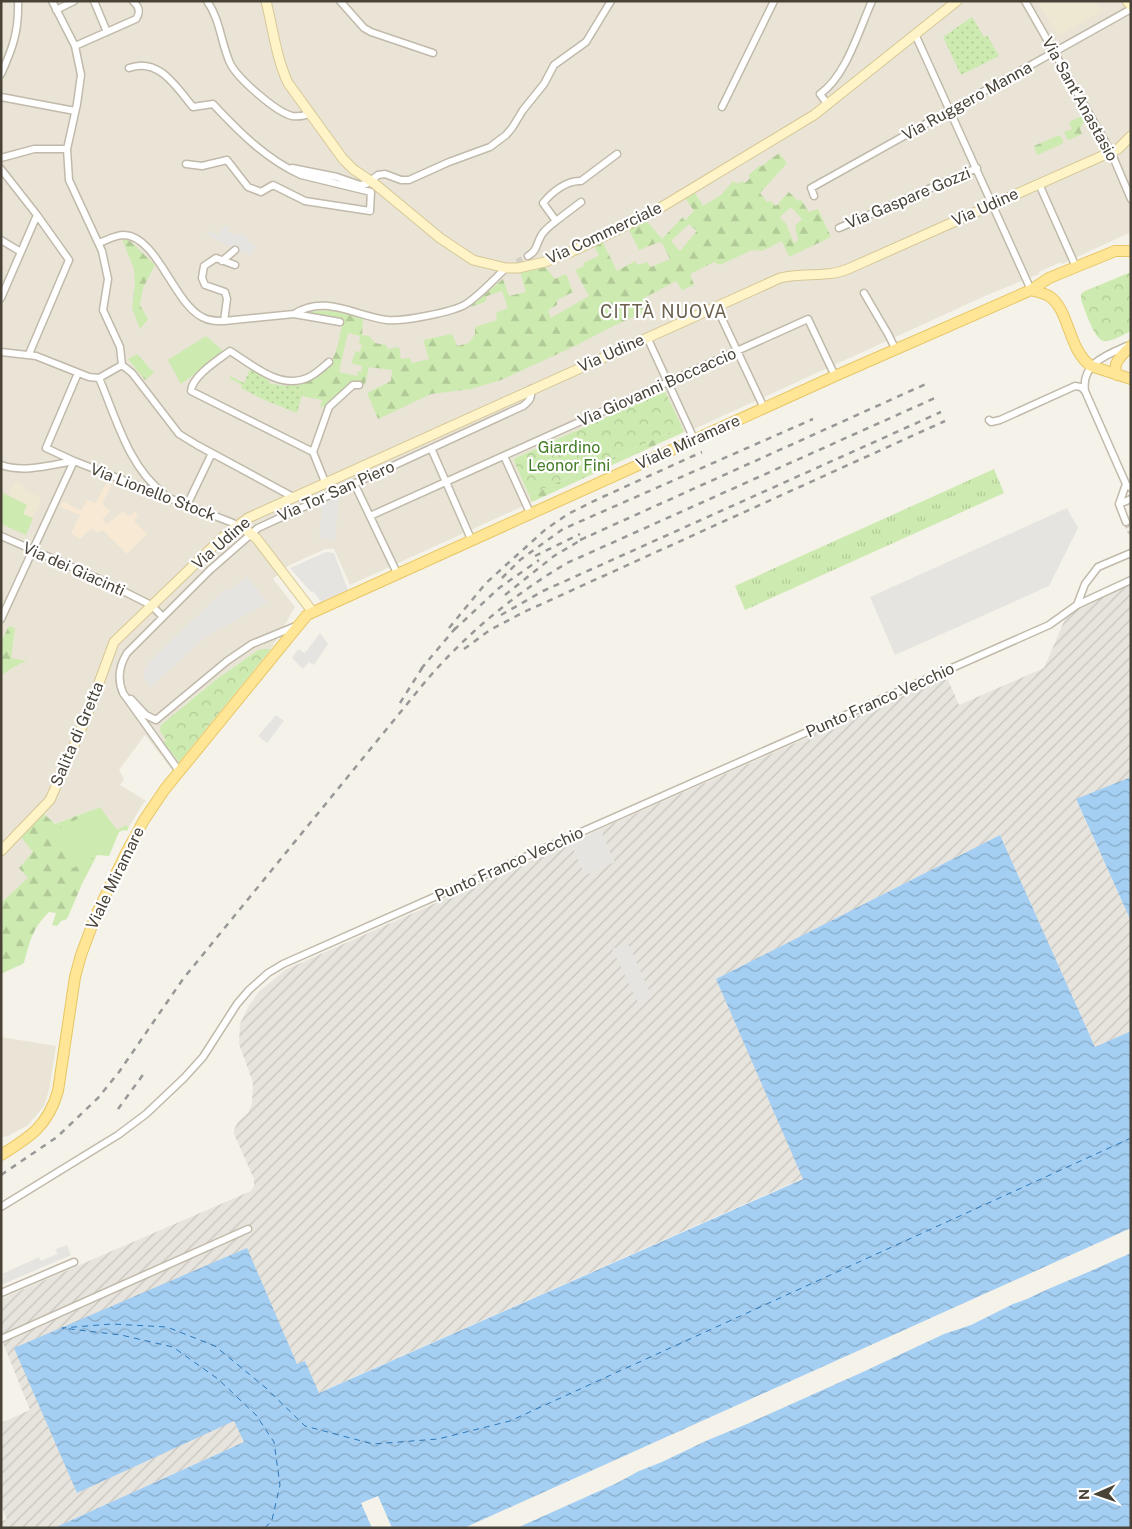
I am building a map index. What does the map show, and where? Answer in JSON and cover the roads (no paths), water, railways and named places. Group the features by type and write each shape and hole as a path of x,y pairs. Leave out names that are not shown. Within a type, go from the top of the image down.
{"main road":[{"name":"Via Commerciale","path":"266,1 283,72 297,96 343,160 370,181 375,190 462,254 485,264 506,268 545,262 560,257 650,214 814,115 957,1"},
{"path":"1127,1 1131,8"},
{"name":"Via Udine","path":"146,607 223,538 260,511 716,306 788,276 843,271 1118,149 1131,136"},
{"name":"Viale Miramare","path":"1,1155 35,1132 46,1121 53,1108 58,1091 77,969 87,937 104,898 136,834 150,810 179,771 296,626 312,611 1030,290 1049,278 1116,251 1131,250"},
{"path":"1030,290 1045,294 1056,302 1079,354 1091,366 1131,380"},
{"path":"1117,375 1115,368 1117,361 1131,345"},
{"path":"248,531 257,539 312,611"},
{"name":"Salita di Gretta","path":"1,852 50,800 86,718 110,650 118,637 146,607"}],"street":[{"path":"1,74 14,46 17,33 18,1"},
{"path":"52,1 75,46 81,75 67,149 69,180 102,251 108,279 103,310 120,347 122,365 132,373 179,434 293,497"},
{"path":"56,10 74,1"},
{"path":"94,1 107,32"},
{"path":"75,46 136,19 139,15 139,10 133,1"},
{"path":"206,1 214,11"},
{"path":"212,1 231,64 240,77 283,112 293,116 303,116 311,113"},
{"path":"340,1 364,28 371,32 433,53"},
{"path":"288,167 337,177 360,185 366,184 378,175 385,174 401,180 409,180 448,162 490,147 512,128 544,84 552,67 586,42 611,1"},
{"path":"722,106 774,1"},
{"path":"828,105 820,94 831,85 842,71 872,1"},
{"name":"Via Sant'Anastasio","path":"1025,1 1111,152 1130,196"},
{"name":"Via Ruggero Manna","path":"814,196 811,188 1131,8"},
{"path":"915,34 977,168 1030,290"},
{"path":"129,68 146,66 163,72 193,107 213,104 264,154 301,175 375,190 370,211 305,201 273,185 261,192 253,190 248,187 227,160 202,166 186,164"},
{"path":"1,97 75,111"},
{"path":"1,158 34,149 67,149"},
{"name":"Via Commerciale","path":"556,221 543,202 547,197 574,180 581,181 617,154"},
{"name":"Via Gaspare Gozzi","path":"839,228 977,168"},
{"path":"1,169 69,260 29,354"},
{"path":"1039,184 1076,267"},
{"name":"Via Commerciale","path":"528,256 534,253 545,231 581,202"},
{"path":"1,298 37,215"},
{"path":"99,243 118,235 132,236 138,240 152,253 182,299 193,311 213,321 294,314 340,322"},
{"path":"1,240 21,252"},
{"path":"222,261 235,250"},
{"path":"224,321 227,299 224,292 205,285 202,278 204,266 216,258 235,265"},
{"path":"294,314 303,308 324,305 385,320 398,321 414,318 466,305 506,268"},
{"path":"864,293 896,350"},
{"path":"716,306 764,408"},
{"name":"Via Giovanni Boccaccio","path":"370,516 808,319 835,376"},
{"path":"646,338 694,439"},
{"path":"1085,391 1085,378 1091,366 1102,357 1131,345"},
{"path":"313,452 191,391 191,386 200,374 230,351 280,380 303,380 329,362"},
{"path":"1,352 29,354 88,377 99,378 122,365"},
{"name":"Via Lionello Stock","path":"78,373 46,448 233,523"},
{"path":"99,378 135,461 148,481 170,498"},
{"path":"325,482 313,452 329,407 352,385 359,385"},
{"path":"989,420 991,422 1000,420 1075,386 1081,387 1085,391 1128,486 1119,504 1126,522"},
{"name":"Via Tor San Piero","path":"179,771 126,697 120,682 120,669 127,652 248,531 523,406 532,396 531,389"},
{"path":"431,448 471,539"},
{"path":"187,505 212,453"},
{"path":"504,456 530,513"},
{"path":"5,466 30,468 74,460"},
{"path":"1,619 74,460"},
{"path":"354,483 397,573"},
{"path":"1119,504 1131,499"},
{"name":"Via dei Giacinti","path":"1,536 97,578 146,607"},
{"path":"1077,605 1085,584 1098,567 1131,553"},
{"name":"Punto Franco Vecchio","path":"1,1207 118,1135 146,1114 204,1058 237,1004 248,990 268,973 283,964 1049,625 1077,605 1131,580"},
{"path":"156,610 163,617"},
{"name":"Viale Miramare","path":"126,697 132,700 146,715 156,720 220,666 252,644 296,626"},
{"path":"1,1339 248,1229"},
{"path":"1,1293 74,1262"}],"water":[{"path":"1131,777 1131,921 1076,799"},
{"path":"1000,835 1095,1047 1131,1031 1131,1528 54,1528 244,1442 234,1421 77,1493 14,1348 247,1248 297,1364 305,1361 319,1393 803,1179 716,979"}],"tunnel":[{"path":"517,262 528,256"},
{"path":"1126,522 1131,533"}],"railway":[{"path":"580,540 928,383"},
{"path":"1,1175 57,1137 98,1098 119,1072 183,979 425,682 491,616 528,588 567,563 935,398"},
{"path":"501,615 543,591 941,412"},
{"path":"502,578 520,560 563,529 813,419"},
{"path":"464,649 490,630 524,612 945,421"},
{"path":"449,628 486,583 546,529 568,514 598,499 702,452"},
{"path":"535,556 580,534"},
{"path":"505,595 554,556 586,537"},
{"path":"454,630 499,588 539,560"},
{"path":"421,669 458,625"},
{"path":"400,703 424,665"},
{"path":"118,1109 145,1072"}],"district":[{"name":"CITTÀ NUOVA","path":"664,311"}],"park label":[{"name":"Giardino Leonor Fini","path":"569,456"}]}
